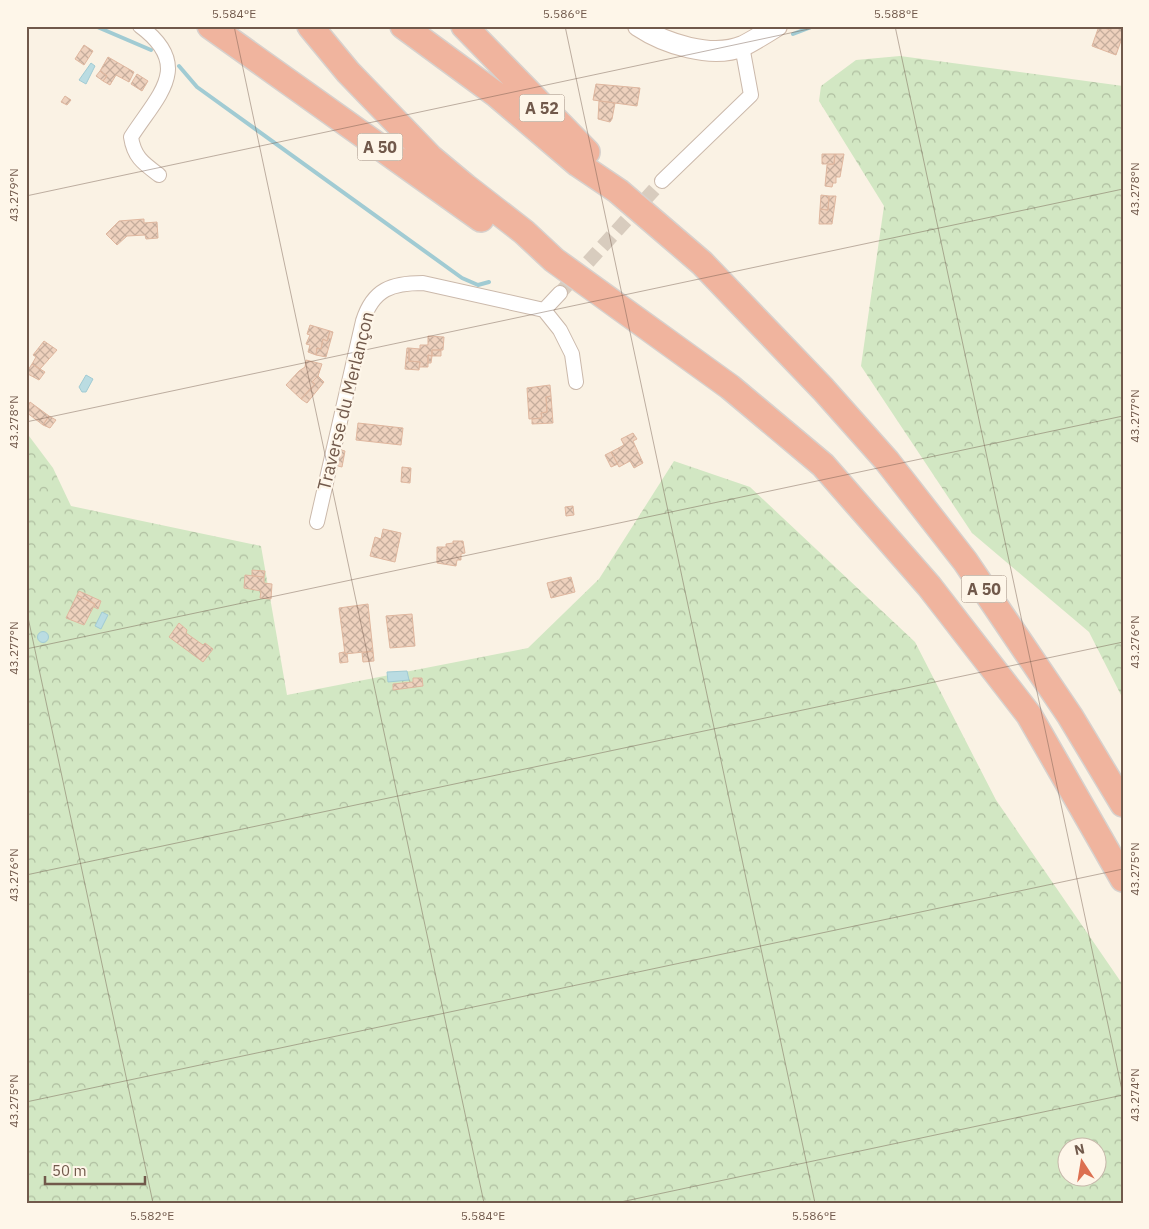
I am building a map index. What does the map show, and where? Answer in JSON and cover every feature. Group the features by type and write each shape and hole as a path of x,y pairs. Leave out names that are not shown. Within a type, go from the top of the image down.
{"highway":[{"name":"A 50","path":"210,26 475,215 516,242 554,260 730,387 823,465 930,586 1029,715 1123,878"},
{"path":"310,26 348,72 430,157 524,232 554,260"},
{"name":"A 50","path":"403,26 497,95 578,164 618,191 702,263 823,389 887,461 965,561 1070,716 1123,804"},
{"name":"A 52","path":"464,26 590,156 618,191"}],"main road":[{"path":"638,26 650,34 699,49 724,50 742,46 777,26"}],"street":[{"path":"140,26 157,38 169,60 168,79 131,137 133,151 139,160 159,175"},
{"path":"662,181 751,95 742,46"},
{"name":"Traverse du Merlançon","path":"317,522 359,336 368,307 375,297 395,286 423,283 544,310"},
{"path":"560,293 544,310 560,330 572,354 576,382"}],"green space":[{"path":"900,56 1123,86 1123,699 1089,632 972,533 861,366 884,206 819,101 821,86 856,60"},
{"path":"26,432 53,468 71,506 261,546 287,695 528,648 599,579 674,461 750,487 915,642 996,800 1123,985 1123,1203 26,1203"}],"water":[{"path":"91,63 95,66 86,84 79,80"},
{"path":"86,375 93,379 86,392 82,392 79,387"},
{"path":"102,612 108,615 101,629 95,626"},
{"path":"43,631 49,637 43,643 37,637"},
{"path":"407,671 409,680 388,682 387,672"}],"building":[{"path":"1099,26 1110,30 1111,26 1123,26 1123,35 1116,55 1092,46"},
{"path":"84,45 93,51 84,65 75,59"},
{"path":"108,57 134,72 129,82 116,75 110,85 103,81 107,76 100,71"},
{"path":"100,71 107,76 103,81 96,76"},
{"path":"137,74 148,81 142,91 131,84"},
{"path":"596,84 640,88 637,106 593,100"},
{"path":"65,96 71,100 67,105 61,102"},
{"path":"599,101 615,103 610,122 598,119"},
{"path":"822,154 835,154 834,164 822,164"},
{"path":"835,154 844,154 840,177 836,177 836,183 833,183 832,187 825,186 827,165 834,164"},
{"path":"821,195 829,196 828,210 820,209"},
{"path":"829,196 836,196 832,224 819,224 820,209 828,210"},
{"path":"144,219 144,223 157,222 158,238 146,239 145,235 127,236 117,245 106,234 119,221"},
{"path":"310,325 330,331 327,341 323,339 321,349 317,348 316,355 308,352 310,345 306,344 310,335 307,334"},
{"path":"330,331 333,332 326,357 316,355 317,348 321,349 323,339 327,341"},
{"path":"428,336 444,337 443,350 432,350 432,356 428,355 428,367 419,367 420,362 409,361 409,348 420,349 420,345 428,345"},
{"path":"44,341 57,350 40,369 32,364 36,357 33,355"},
{"path":"407,348 409,348 409,361 420,362 419,370 405,369"},
{"path":"432,350 441,350 441,356 432,356"},
{"path":"428,355 432,356 431,363 428,363"},
{"path":"306,360 322,364 318,376 312,382 315,384 301,399 286,385 305,367"},
{"path":"32,364 45,372 39,380 26,373"},
{"path":"318,376 324,382 307,403 301,399 315,384 312,382"},
{"path":"550,385 551,396 546,397 547,412 541,413 542,418 529,419 527,388"},
{"path":"551,396 553,423 532,424 532,419 542,418 541,413 547,412 546,397"},
{"path":"30,402 49,416 43,425 26,412"},
{"path":"49,416 56,420 50,428 43,425"},
{"path":"358,423 403,428 401,445 356,440"},
{"path":"633,433 637,439 633,441 643,463 634,468 630,461 619,467 611,452 624,445 621,439"},
{"path":"338,449 345,451 342,467 334,465"},
{"path":"611,452 618,464 611,467 605,455"},
{"path":"402,467 411,468 410,483 401,482"},
{"path":"573,506 574,515 566,516 565,507"},
{"path":"383,529 401,533 395,562 370,556 375,537 381,539"},
{"path":"453,541 463,541 465,553 461,554 461,560 457,560 456,566 437,563 437,547 446,547 446,544 453,543"},
{"path":"252,570 265,571 264,577 252,576"},
{"path":"245,575 264,577 264,583 272,584 271,599 260,598 261,591 244,588"},
{"path":"571,577 575,592 551,598 547,583"},
{"path":"79,591 101,601 98,609 94,607 95,604 77,595"},
{"path":"77,595 95,604 84,625 66,618"},
{"path":"368,604 373,651 345,654 339,608"},
{"path":"412,614 415,646 390,648 386,616"},
{"path":"179,623 187,630 186,633 203,645 205,643 213,649 203,662 169,637"},
{"path":"373,651 374,661 363,662 362,653"},
{"path":"344,652 347,654 348,662 340,663 339,653"},
{"path":"413,678 422,678 423,686 393,690 393,684 413,682"}],"waterway":[{"path":"95,26 151,50"},
{"path":"793,34 814,26"},
{"path":"179,66 197,87 462,278 478,285 489,282"}],"tunnel":[{"path":"560,293 662,181"}]}
